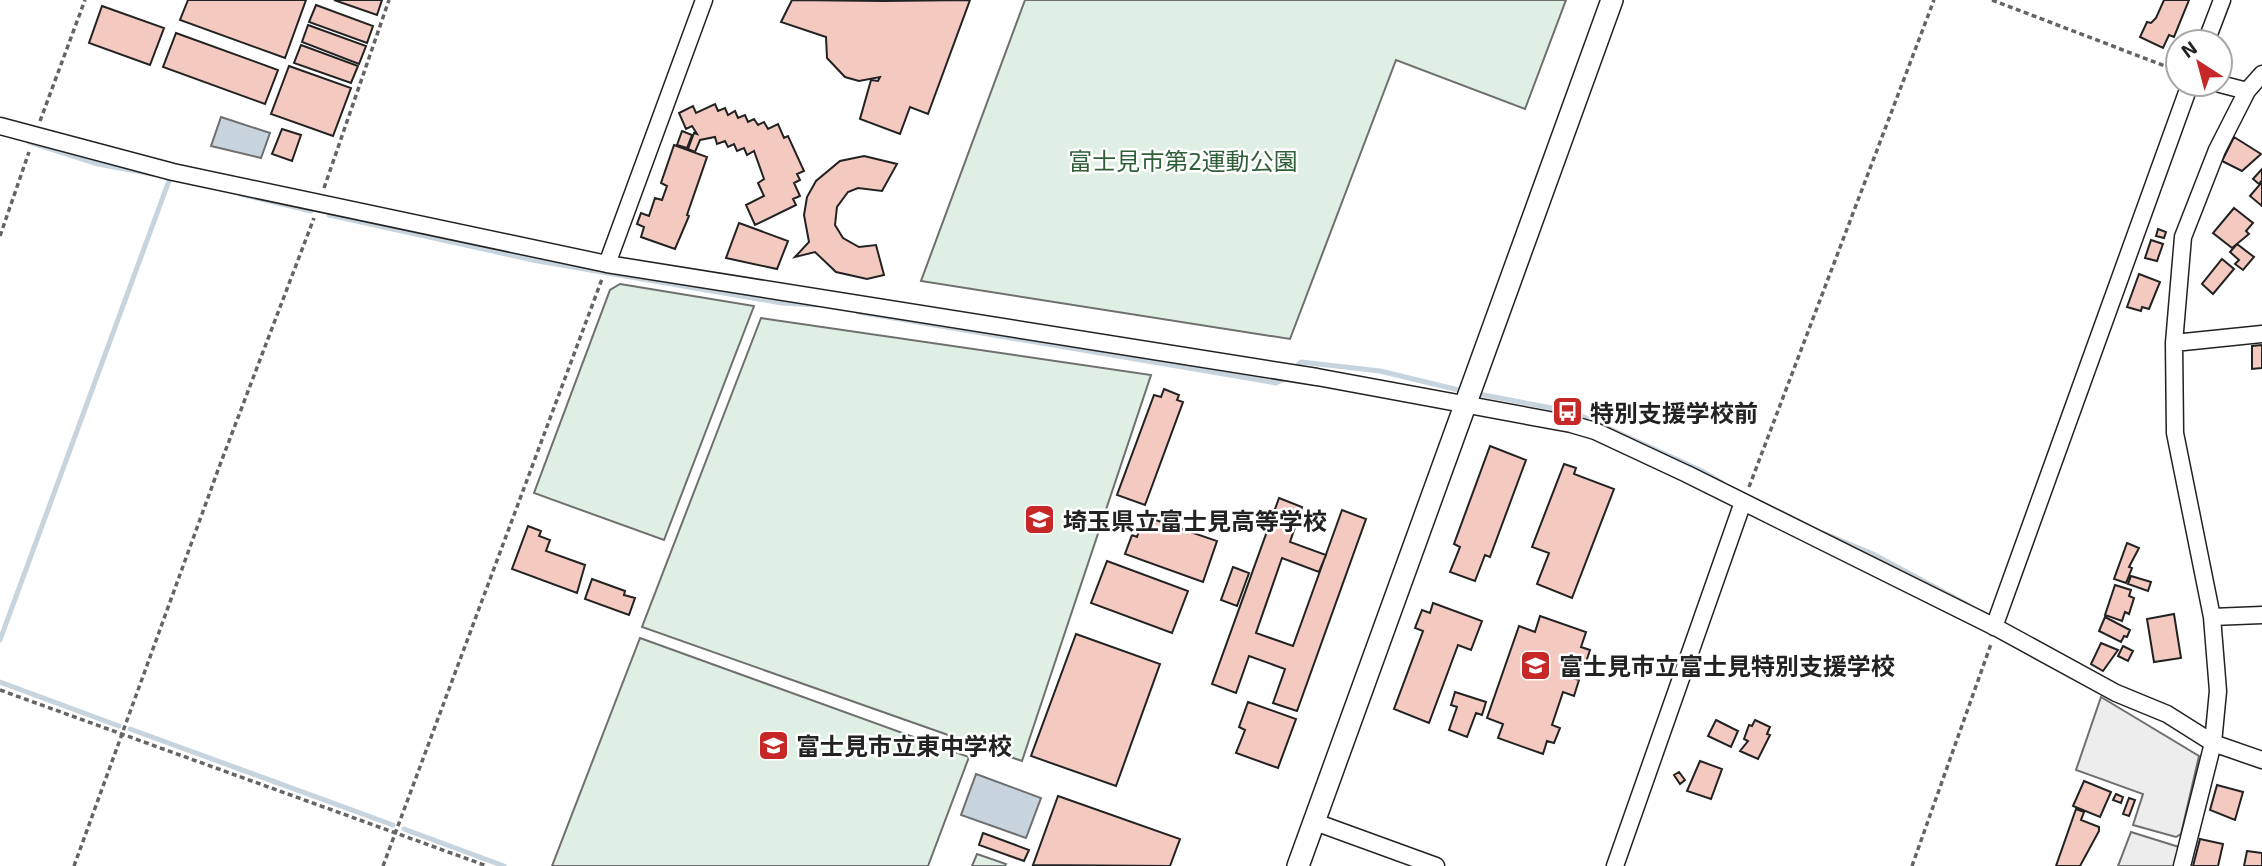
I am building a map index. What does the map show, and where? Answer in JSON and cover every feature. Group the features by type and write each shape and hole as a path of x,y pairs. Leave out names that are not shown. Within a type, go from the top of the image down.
{"street":[{"path":"607,264 704,0"},
{"path":"1298,866 1612,0"},
{"path":"2211,28 2222,0"},
{"path":"2182,866 2213,743 2218,691 2212,617 2175,433 2174,343 2183,237 2206,174 2248,91 2262,74"},
{"path":"2234,87 2248,91"},
{"path":"1996,627 2185,98"},
{"path":"0,126 173,173 607,264 1303,374 1595,430 1996,627 2116,693 2167,714 2213,743 2262,760"},
{"path":"2174,343 2262,334"},
{"path":"1615,866 1743,502"},
{"path":"2212,617 2262,615"},
{"path":"1315,822 1436,866"}],"path":[{"path":"0,236 86,0"},
{"path":"74,866 319,205 389,0"},
{"path":"1743,502 1934,0"},
{"path":"1992,0 2164,66"},
{"path":"383,866 607,264"},
{"path":"1912,866 1996,627"},
{"path":"0,690 275,792 396,831 487,866"}],"green space":[{"name":"富士見市第2運動公園","path":"1025,0 1566,0 1525,109 1396,60 1290,339 921,281"},
{"path":"620,284 754,306 664,540 534,493 610,290"},
{"path":"761,318 1151,375 1022,761 642,627"},
{"name":"富士見市立東中学校","path":"640,638 969,757 928,866 552,866"},
{"path":"977,854 1006,864 972,866"}],"shaded area":[{"path":"221,117 270,133 261,158 211,146"},
{"path":"2101,697 2199,756 2181,834 2176,837 2133,825 2143,794 2076,770"},
{"path":"976,774 1041,798 1026,838 961,815"},
{"path":"2131,832 2179,847 2175,866 2118,866"}],"building":[{"path":"188,0 306,0 285,58 180,20"},
{"path":"334,0 382,0 377,15"},
{"path":"792,0 970,0 928,114 910,107 900,134 860,119 871,80 878,81 880,77 859,81 845,77 827,58 826,37 781,22"},
{"path":"2164,0 2189,0 2178,28 2164,28 2163,48 2140,37 2147,22 2151,23"},
{"path":"316,5 373,26 367,43 309,22"},
{"path":"102,6 164,28 150,65 89,43"},
{"path":"308,25 366,46 359,64 302,42"},
{"path":"176,33 278,70 265,104 163,67"},
{"path":"301,45 358,66 351,83 294,63"},
{"path":"289,66 351,88 333,136 271,114"},
{"path":"715,104 718,111 725,108 728,115 735,111 738,118 745,115 748,122 754,119 758,125 764,122 768,129 778,124 784,138 788,136 804,171 797,174 800,180 794,183 800,196 793,199 796,205 755,225 746,205 764,196 758,183 764,179 754,151 747,155 744,148 737,151 734,144 728,147 725,141 717,144 715,137 700,140 695,152 688,149 694,133 697,134 692,126 686,129 679,113 693,106 696,113"},
{"path":"282,129 301,135 292,161 272,154"},
{"path":"682,131 692,135 687,148 677,145"},
{"path":"2234,137 2261,154 2242,171 2222,161"},
{"path":"674,145 707,157 687,215 689,216 675,249 641,237 644,227 637,224 641,213 649,216 655,198 662,200 667,186 661,183"},
{"path":"864,156 897,164 882,191 858,188 848,192 837,207 835,225 843,238 859,247 876,245 884,275 867,279 836,272 815,252 795,257 809,242 804,215 807,197 816,181 840,161"},
{"path":"2262,169 2262,180 2259,184 2253,179"},
{"path":"2262,182 2262,206 2250,196"},
{"path":"2234,208 2253,223 2246,231 2249,234 2232,248 2213,233"},
{"path":"739,223 788,241 777,269 726,258"},
{"path":"2158,229 2166,232 2164,238 2156,236"},
{"path":"2151,240 2163,244 2157,261 2145,258"},
{"path":"2237,244 2254,257 2243,270 2235,264 2239,260 2230,252"},
{"path":"2222,259 2234,269 2213,294 2202,284"},
{"path":"2139,274 2160,282 2149,309 2142,307 2141,311 2127,307"},
{"path":"2262,345 2262,368 2252,369 2252,346"},
{"path":"1164,389 1179,395 1177,400 1183,402 1145,505 1117,495 1154,395 1161,397"},
{"path":"1490,446 1526,460 1490,557 1485,555 1475,581 1450,572 1460,547 1454,544"},
{"path":"1564,464 1576,468 1574,474 1614,489 1572,598 1537,584 1549,553 1532,547"},
{"path":"1279,498 1302,507 1290,542 1326,555 1342,510 1366,519 1297,711 1273,703 1285,669 1249,656 1236,693 1212,684","holes":["1282,558 1319,572 1324,559 1293,646 1256,633"]},
{"path":"1144,516 1217,541 1203,582 1125,554 1132,535 1137,537"},
{"path":"528,526 541,531 539,536 550,540 546,551 585,565 577,593 512,569"},
{"path":"2127,543 2139,548 2129,567 2132,568 2126,583 2114,579"},
{"path":"1107,561 1188,591 1172,633 1091,603"},
{"path":"1233,567 1249,573 1237,606 1221,600"},
{"path":"2131,576 2151,582 2148,591 2128,584"},
{"path":"592,579 625,591 624,595 635,598 629,615 585,599"},
{"path":"2115,585 2131,590 2129,596 2134,598 2129,614 2125,612 2122,621 2105,615"},
{"path":"1433,603 1482,621 1471,650 1458,645 1429,723 1394,709 1423,631 1415,628 1422,610 1430,613"},
{"path":"2174,614 2181,658 2154,662 2147,619"},
{"path":"1540,616 1586,632 1581,647 1590,650 1585,665 1575,662 1570,677 1579,680 1574,696 1563,692 1552,725 1560,728 1554,743 1547,741 1543,754 1498,738 1503,724 1487,718 1519,626 1535,632"},
{"path":"2105,617 2130,630 2127,637 2124,636 2121,642 2099,631"},
{"path":"1076,634 1160,664 1116,786 1031,756"},
{"path":"2101,643 2118,650 2103,671 2091,664"},
{"path":"2123,646 2133,651 2128,661 2118,656"},
{"path":"1455,692 1486,702 1482,715 1476,713 1467,737 1449,730 1457,707 1451,705"},
{"path":"1248,702 1296,719 1278,768 1236,753 1245,730 1239,727"},
{"path":"1716,720 1738,731 1731,747 1708,736"},
{"path":"1755,720 1770,727 1767,734 1770,735 1758,759 1740,751 1748,741 1744,739 1749,725 1752,726"},
{"path":"1700,761 1722,769 1711,799 1687,791"},
{"path":"1679,772 1685,780 1680,784 1674,775"},
{"path":"2084,781 2111,792 2100,817 2073,806"},
{"path":"2217,785 2243,792 2235,820 2210,810"},
{"path":"2116,794 2123,797 2121,803 2113,800"},
{"path":"1058,796 1180,839 1170,866 1033,865"},
{"path":"2129,798 2135,800 2129,816 2123,814"},
{"path":"2076,809 2084,812 2081,820 2099,827 2099,831 2080,866 2056,866"},
{"path":"983,833 1029,850 1024,861 979,845"},
{"path":"2200,839 2223,844 2218,866 2193,866"},
{"path":"2247,851 2262,853 2262,866 2244,866"}],"waterway":[{"path":"29,142 98,164 152,174"},
{"path":"0,640 170,178"},
{"path":"240,194 311,211"},
{"path":"329,215 538,261 782,303 817,305"},
{"path":"858,312 1276,383 1288,377"},
{"path":"1294,369 1301,362 1380,371 1463,391"},
{"path":"1473,393 1573,412 1702,471 1722,483"},
{"path":"1823,533 1873,554 1968,605"},
{"path":"0,682 119,726"},
{"path":"130,729 393,825"},
{"path":"404,829 504,866"}],"place":[{"name":"特別支援学校前","path":"1567,412"},
{"name":"埼玉県立富士見高等学校","path":"1040,520"},
{"name":"富士見市立富士見特別支援学校","path":"1536,665"},
{"name":"富士見市立東中学校","path":"773,745"}]}
